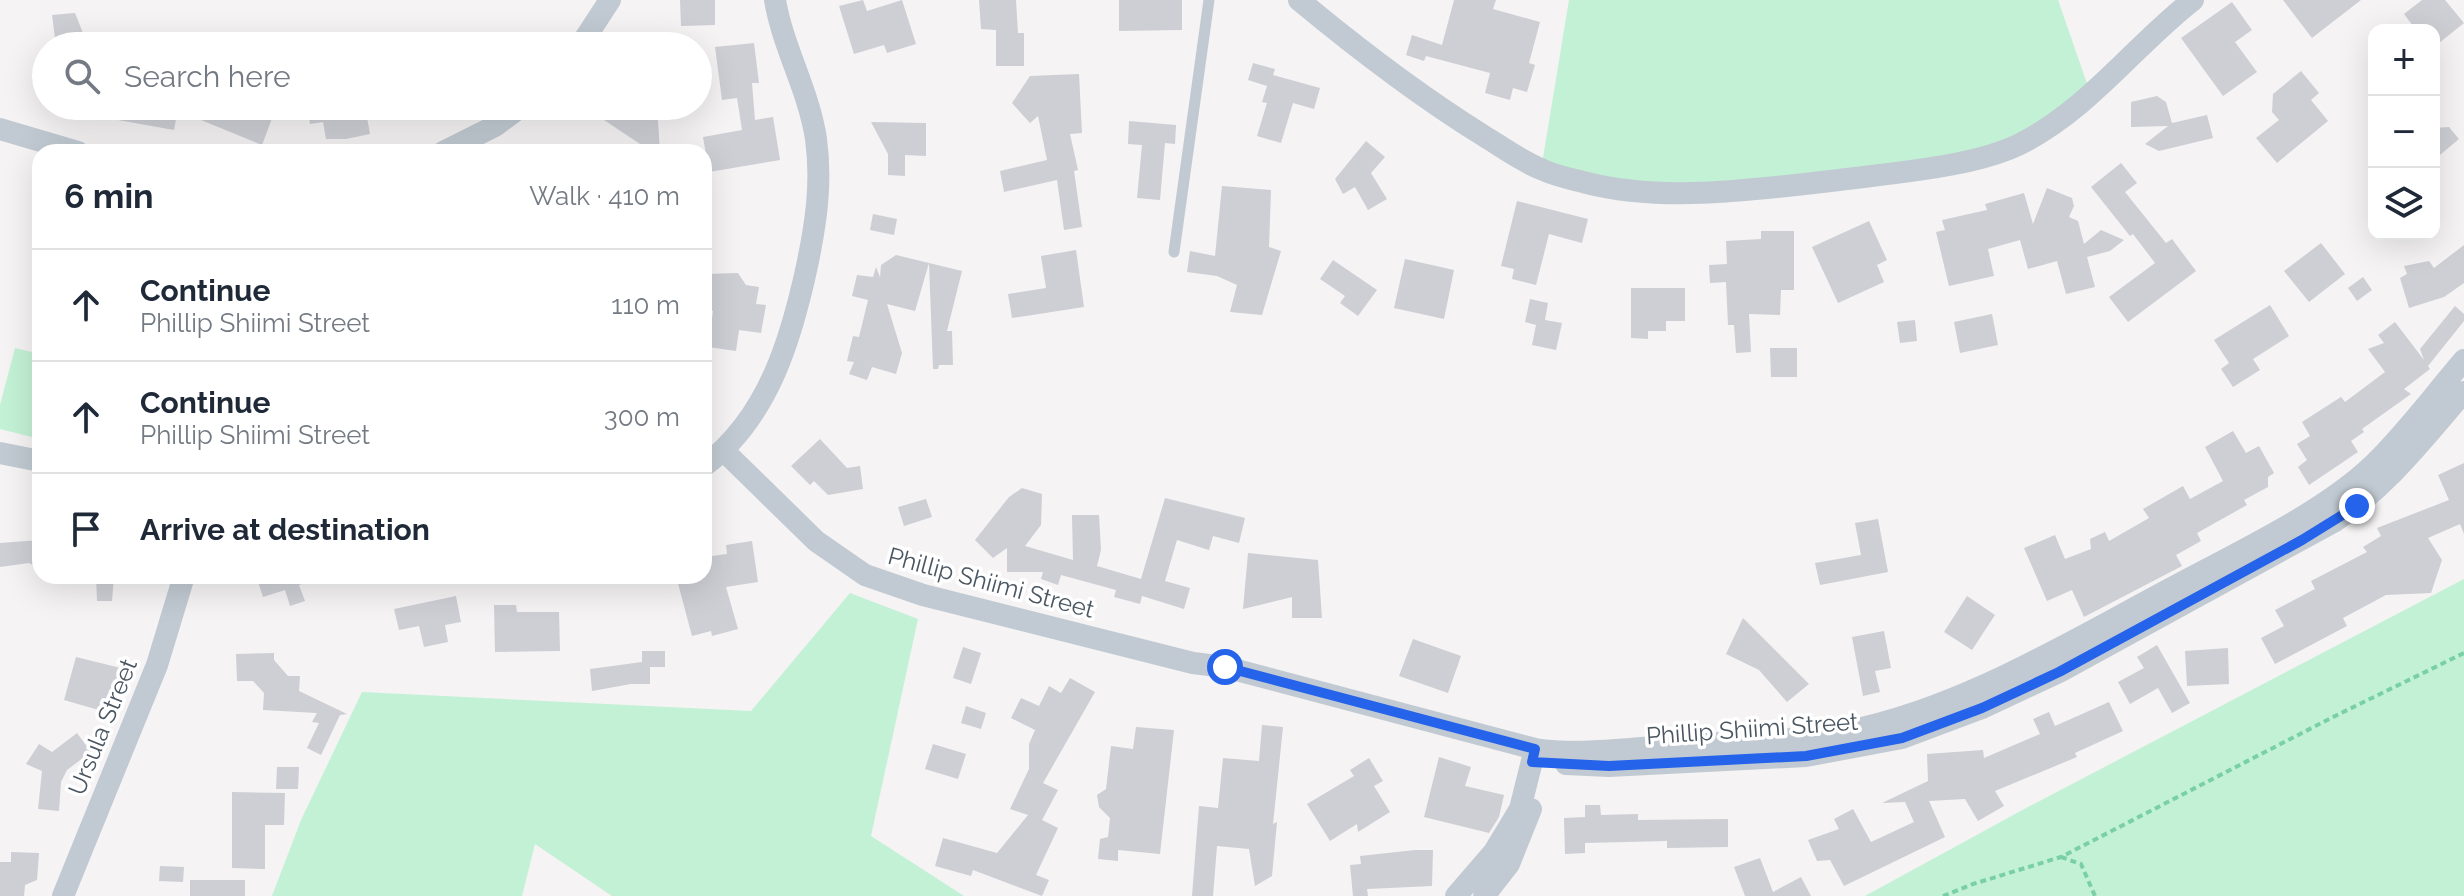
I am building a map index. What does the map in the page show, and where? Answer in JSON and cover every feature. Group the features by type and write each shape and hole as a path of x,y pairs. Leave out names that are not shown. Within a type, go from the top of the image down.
{"street":[{"path":"589,32 610,0"},
{"path":"712,460 724,451 754,412 787,346 814,229 820,178 816,138 808,101 775,0"},
{"path":"1299,0 1363,53 1447,113 1541,170 1590,184 1649,192 1714,192 1905,172 1971,159 2020,144 2064,118 2193,0"},
{"path":"459,144 503,120"},
{"path":"0,129 51,144"},
{"name":"Phillip Shiimi Street","path":"1541,756 1783,739 1847,731 1895,719 2002,676 2246,548 2336,495 2373,465 2464,360"},
{"name":"Phillip Shiimi Street","path":"724,451 816,541 865,575 923,595 1193,663 1203,672 1222,680 1541,756 1609,766 1806,756 1902,738 1982,708 2073,665 2335,521 2389,477 2464,392"},
{"path":"0,453 32,459"},
{"name":"Ursula Street","path":"63,896 157,665 182,584"},
{"path":"1456,896 1494,852 1520,809 1541,756"},
{"path":"1484,896 1509,864 1524,830 1541,756"}],"lane":[{"path":"1174,252 1209,0"}],"path":[{"path":"1943,896 2061,857 2464,653"},
{"path":"2061,857 2081,864 2095,896"}],"green space":[{"path":"1569,0 2058,0 2091,95 2020,144 1714,192 1541,170"},
{"path":"15,348 32,352 32,437 0,429 0,405"},
{"path":"2464,579 2464,896 1865,896 2028,807"},
{"path":"850,593 918,619 871,836 964,896 612,896 535,844 522,896 272,896 301,820 362,692 751,711"}],"building":[{"path":"680,0 715,0 715,25 681,26"},
{"path":"863,0 867,11 902,0 916,44 887,53 884,45 854,54 839,6"},
{"path":"979,0 1016,0 1018,33 1024,33 1024,66 996,66 996,30 981,29"},
{"path":"1119,0 1182,0 1182,30 1119,31"},
{"path":"1454,0 1496,0 1493,9 1540,22 1529,63 1535,65 1527,92 1513,88 1510,100 1485,93 1490,73 1426,56 1424,61 1406,55 1412,35 1442,45"},
{"path":"2283,0 2361,0 2312,38"},
{"path":"2422,0 2445,0 2464,23 2440,42 2440,24 2412,24 2404,14"},
{"path":"2232,2 2252,30 2235,42 2257,72 2223,96 2181,38"},
{"path":"75,13 83,32 54,32 52,15"},
{"path":"754,43 759,83 752,83 755,120 773,117 780,160 712,171 712,144 704,144 703,137 742,130 737,98 722,100 715,47"},
{"path":"1253,63 1275,69 1273,75 1320,88 1314,109 1293,103 1281,143 1257,136 1267,103 1262,102 1267,86 1248,80"},
{"path":"2301,71 2319,93 2311,100 2328,121 2277,163 2256,138 2279,120 2272,112 2273,94"},
{"path":"1079,74 1082,133 1070,134 1078,170 1074,171 1082,227 1064,230 1057,180 1004,192 1000,171 1047,160 1038,116 1030,123 1012,103 1030,76"},
{"path":"2157,96 2166,102 2172,123 2207,115 2213,138 2159,151 2145,144 2168,126 2131,127 2131,102"},
{"path":"118,120 176,120 174,130"},
{"path":"201,120 271,120 262,144"},
{"path":"309,120 368,120 370,134 326,139 323,122 310,124"},
{"path":"604,120 658,120 659,144 640,144"},
{"path":"1129,121 1176,125 1175,144 1165,143 1160,200 1137,198 1142,145 1128,144"},
{"path":"871,122 926,123 926,156 905,155 905,176 888,175 888,154"},
{"path":"2449,127 2459,139 2440,155 2440,128"},
{"path":"1366,141 1385,157 1371,173 1387,199 1368,210 1355,187 1343,194 1335,179"},
{"path":"2121,163 2137,183 2125,192 2166,243 2172,239 2196,271 2128,322 2109,297 2155,263 2091,187"},
{"path":"1222,186 1271,190 1269,247 1281,251 1262,315 1230,312 1237,285 1217,276 1187,272 1190,251 1215,256"},
{"path":"2047,188 2072,198 2074,206 2069,217 2078,221 2084,244 2101,230 2124,240 2110,251 2087,257 2095,287 2066,294 2057,261 2028,269 2020,240 1988,249 1994,276 1949,286 1936,232 1945,230 1942,220 1987,210 1985,204 2024,193 2033,224"},
{"path":"1517,201 1588,219 1582,243 1549,234 1536,285 1512,279 1514,269 1501,266"},
{"path":"873,214 897,219 894,235 870,230"},
{"path":"1869,221 1887,260 1877,265 1884,282 1838,303 1812,247"},
{"path":"1761,231 1794,231 1794,290 1781,290 1780,315 1749,314 1751,352 1736,353 1734,325 1728,325 1726,282 1710,283 1709,265 1727,264 1726,241 1761,239"},
{"path":"2321,243 2345,274 2309,302 2284,271"},
{"path":"2464,245 2464,283 2444,297 2409,308 2400,278 2407,274 2404,266 2429,261 2434,268"},
{"path":"1076,250 1084,307 1012,318 1008,294 1046,288 1041,256"},
{"path":"896,255 929,263 915,311 887,304 902,353 896,374 872,367 867,380 849,374 854,362 847,361 853,336 859,337 868,300 852,296 857,275 873,277 876,267 880,277 881,265"},
{"path":"1405,259 1454,270 1444,319 1394,308"},
{"path":"1333,260 1377,290 1358,316 1340,303 1345,296 1320,279"},
{"path":"929,263 962,271 947,331 952,331 953,365 939,365 938,369 933,369"},
{"path":"738,273 746,285 759,287 756,304 766,305 761,333 739,330 736,351 712,348 712,274"},
{"path":"2363,277 2372,290 2357,301 2348,288"},
{"path":"1631,288 1685,288 1685,321 1666,321 1666,331 1648,331 1648,339 1631,338"},
{"path":"1530,299 1548,303 1545,320 1562,323 1556,350 1532,345 1536,325 1525,322"},
{"path":"2270,305 2289,336 2253,359 2260,370 2233,387 2221,369 2229,363 2214,340"},
{"path":"2455,306 2464,314 2464,321 2428,366 2430,369 2404,389 2411,394 2362,429 2364,432 2351,441 2358,452 2309,485 2298,467 2307,460 2297,444 2310,436 2302,422 2341,397 2345,402 2385,372 2368,349 2384,343 2378,335 2395,322 2424,360 2420,349"},
{"path":"1992,314 1998,345 1960,353 1954,322"},
{"path":"1915,320 1917,341 1900,343 1897,322"},
{"path":"1770,348 1797,348 1797,377 1771,377"},
{"path":"2233,431 2246,453 2259,446 2274,473 2268,477 2268,487 2244,500 2247,505 2197,533 2201,541 2176,555 2182,566 2084,617 2072,590 2047,601 2024,548 2055,535 2065,559 2091,549 2090,539 2105,532 2109,541 2149,518 2143,509 2183,486 2190,499 2223,481 2205,447"},
{"path":"820,439 847,468 860,466 863,489 828,495 814,481 810,485 791,466"},
{"path":"2464,463 2464,534 2460,524 2428,538 2442,560 2431,593 2386,595 2343,618 2347,626 2275,664 2261,638 2284,626 2275,610 2315,589 2311,581 2367,552 2363,547 2381,536 2377,528 2449,500 2438,475"},
{"path":"1022,488 1042,494 1041,525 1025,546 1073,560 1072,515 1099,515 1101,550 1097,566 1141,579 1165,498 1245,518 1239,543 1213,536 1209,550 1177,540 1165,581 1190,588 1184,609 1142,596 1140,604 1114,597 1116,590 1061,575 1058,585 1041,579 1043,572 1007,572 1007,548 993,558 975,540 1009,497"},
{"path":"926,499 932,517 904,526 898,507"},
{"path":"1878,519 1888,572 1820,585 1815,563 1861,555 1855,523"},
{"path":"32,541 32,565 0,567 0,543"},
{"path":"752,541 758,582 726,587 738,629 712,636 711,631 692,636 678,584 712,584 712,556 727,554 726,545"},
{"path":"1248,553 1318,560 1322,618 1292,618 1292,597 1243,609"},
{"path":"96,584 113,584 112,601 97,601"},
{"path":"259,584 302,584 299,585 305,601 290,606 285,590 263,597"},
{"path":"456,596 461,622 445,625 448,642 424,647 419,626 399,630 394,609"},
{"path":"1967,596 1995,615 1972,650 1944,632"},
{"path":"494,605 516,605 517,612 559,612 560,651 495,652"},
{"path":"1743,618 1809,684 1787,702 1759,670 1726,654"},
{"path":"1884,631 1891,668 1875,671 1880,692 1863,696 1852,637"},
{"path":"1413,639 1461,656 1448,693 1399,676"},
{"path":"2157,645 2190,703 2172,713 2158,688 2130,704 2118,682 2144,668 2137,657"},
{"path":"963,647 981,653 971,684 953,678"},
{"path":"2228,648 2229,684 2187,686 2185,651"},
{"path":"642,651 665,651 665,667 650,667 650,684 592,691 590,669 642,662"},
{"path":"274,653 274,660 288,676 300,676 299,691 347,714 340,715 321,755 307,748 319,723 312,722 317,713 263,710 264,693 253,681 237,681 236,654"},
{"path":"76,657 129,670 116,715 64,700"},
{"path":"1070,678 1095,692 1043,783 1058,790 1042,820 1058,828 1036,875 1049,880 1042,896 973,870 971,876 935,866 943,838 997,853 1028,815 1010,809 1029,769 1029,744 1035,730 1011,718 1021,698 1039,706 1049,686 1061,693"},
{"path":"2109,702 2123,731 2075,753 2077,757 1995,791 2004,806 1978,821 1965,799 1929,801 1945,837 1844,886 1830,860 1817,861 1808,840 1839,829 1834,819 1853,809 1871,842 1914,822 1905,802 1882,803 1928,781 1927,754 1983,750 1984,758 2040,734 2033,719 2049,712 2055,726"},
{"path":"966,706 986,713 981,729 961,723"},
{"path":"1262,725 1283,727 1273,824 1277,822 1272,876 1255,886 1249,849 1217,846 1213,896 1192,896 1199,806 1218,808 1223,758 1259,761"},
{"path":"1136,727 1174,730 1160,854 1118,850 1118,861 1098,859 1100,839 1108,837 1110,818 1099,807 1097,795 1106,789 1111,746 1133,749"},
{"path":"77,733 91,752 67,770 61,782 59,811 38,809 42,771 26,764 39,744 52,752"},
{"path":"933,744 966,754 958,779 925,769"},
{"path":"1439,757 1471,767 1465,786 1504,795 1499,817 1489,833 1424,817"},
{"path":"1369,758 1383,781 1374,786 1390,812 1358,832 1357,824 1330,841 1307,804 1354,776 1350,770"},
{"path":"277,767 299,767 298,789 276,789"},
{"path":"232,792 285,793 284,825 265,825 265,869 232,868"},
{"path":"1585,805 1600,805 1601,815 1638,814 1638,820 1728,819 1728,847 1667,848 1667,841 1585,843 1585,853 1565,854 1564,818 1585,817"},
{"path":"1433,850 1432,886 1367,889 1368,896 1353,896 1350,865 1361,864 1360,856"},
{"path":"11,852 39,853 37,880 25,885 24,896 0,896 0,862 11,862"},
{"path":"1760,858 1773,892 1801,877 1811,896 1745,896 1734,867"},
{"path":"160,866 184,867 183,882 159,881"},
{"path":"190,880 245,880 245,896 190,896"}],"route":[{"path":"1225,667 1535,749 1532,762 1609,766 1806,756 1902,738 2023,690 2302,540 2357,506"}]}
